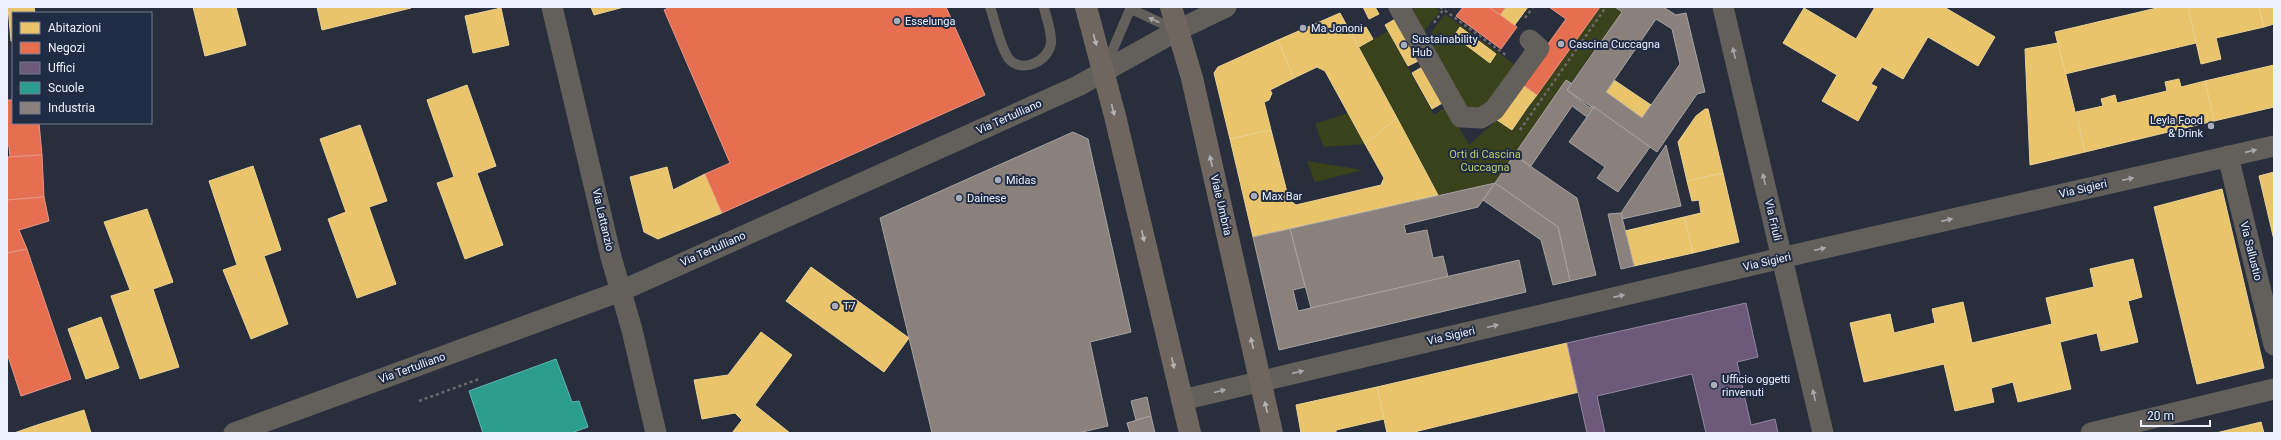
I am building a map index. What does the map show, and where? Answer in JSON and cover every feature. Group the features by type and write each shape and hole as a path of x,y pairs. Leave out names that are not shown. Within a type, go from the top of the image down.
{"main road":[{"path":"1086,7 1104,72 1190,433"},
{"name":"Viale Umbria","path":"1171,7 1192,78 1272,433"}],"street":[{"name":"Via Lattanzio","path":"552,7 611,258 621,291 656,433"},
{"name":"Via Tertulliano","path":"234,433 259,428 621,291 1064,92 1104,72 1178,30 1226,7"},
{"path":"1399,7 1466,126 1494,110 1539,48 1529,32"},
{"name":"Via Friuli","path":"1723,7 1823,433"},
{"name":"Via Sigieri","path":"1260,381 1782,258 2274,146"},
{"name":"Via Sallustio","path":"2228,156 2274,345"},
{"path":"1182,400 1260,381"},
{"path":"2091,433 2274,389"}],"lane":[{"path":"990,7 1006,52 1010,59 1020,66 1031,64 1042,59 1051,45 1051,37 1044,7"},
{"path":"1104,72 1131,8 1178,30"}],"path":[{"path":"1440,7 1509,58"},
{"path":"1529,32 1524,20 1533,7"},
{"path":"1520,130 1606,7"},
{"path":"418,400 479,379"}],"green space":[{"path":"1404,7 1434,7 1440,11 1420,36"},
{"name":"Orti di Cascina Cuccagna","path":"1600,7 1615,7 1622,12 1571,83 1566,80 1495,183 1438,195 1359,47 1388,31 1434,115 1447,106 1469,145 1497,120 1512,130"},
{"path":"1445,14 1518,67 1489,106 1468,112 1424,42"},
{"path":"1348,113 1365,144 1324,147 1315,124"},
{"path":"1307,161 1363,170 1315,182"}],"building: Abitazioni":[{"path":"8,7 34,7 35,12 12,12 11,41"},
{"path":"193,7 236,7 246,45 205,56"},
{"path":"317,7 411,7 411,8 322,30"},
{"path":"591,7 624,7 594,15"},
{"path":"1363,7 1375,7 1379,14 1369,19"},
{"path":"1506,7 1528,7 1514,26 1500,15"},
{"path":"1875,7 1944,7 1995,37 1978,66 1928,37 1903,79 1882,67 1871,84 1877,87 1858,121 1822,101 1837,75 1783,43 1804,8 1856,39"},
{"path":"2161,7 2188,7 2196,43 2065,74 2055,32"},
{"path":"2188,7 2259,7 2264,27 2216,38 2221,59 2201,64"},
{"path":"2259,7 2274,7 2274,24 2264,27"},
{"path":"501,8 509,45 473,53 465,16"},
{"path":"1340,13 1397,118 1365,144 1325,71 1317,67 1294,78 1278,40"},
{"name":"Sustainability Hub","path":"1397,18 1420,60 1408,66 1385,25"},
{"path":"1366,27 1373,39 1359,47 1352,34"},
{"path":"1460,27 1496,54 1490,63 1454,36"},
{"path":"1278,40 1294,78 1270,90 1272,93 1269,100 1264,102 1271,130 1230,139 1214,73 1218,67"},
{"path":"2058,43 2085,152 2030,165 2025,49"},
{"path":"2274,65 2274,107 2214,121 2205,81"},
{"path":"1424,66 1444,102 1432,109 1412,73"},
{"path":"2179,79 2181,87 2205,81 2214,121 2085,152 2076,112 2103,106 2101,99 2115,95 2117,103 2167,91 2165,82"},
{"path":"1614,80 1651,105 1642,118 1606,92"},
{"path":"1520,83 1537,95 1527,108 1510,97"},
{"path":"467,85 496,166 477,173 503,245 465,259 437,183 454,177 427,100"},
{"path":"1513,99 1527,108 1512,130 1497,120"},
{"path":"1705,109 1708,109 1723,173 1687,181 1678,142 1696,116"},
{"path":"1397,118 1438,195 1253,237 1230,139 1271,130 1289,200 1296,205 1381,185 1384,178 1365,144"},
{"path":"360,125 387,201 369,207 396,284 357,298 328,219 346,212 320,139"},
{"path":"253,166 281,250 264,256 288,324 251,339 223,270 237,265 209,181"},
{"path":"667,167 673,190 705,174 722,213 658,239 644,232 630,177"},
{"path":"2274,172 2274,240 2259,176"},
{"path":"1723,173 1739,242 1693,253 1684,217 1701,213 1699,200 1692,201 1687,181"},
{"path":"2222,189 2264,368 2197,384 2154,207"},
{"path":"147,209 173,282 153,289 179,367 140,379 111,296 130,290 104,222"},
{"path":"1684,217 1693,253 1634,266 1625,231"},
{"path":"2133,259 2142,297 2128,301 2138,342 2101,351 2097,333 2060,342 2071,389 2018,402 2013,382 1991,388 1994,402 1955,411 1944,364 1864,382 1850,323 1890,314 1894,333 1935,323 1932,309 1963,302 1972,343 2052,324 2046,298 2094,287 2090,269"},
{"path":"811,267 909,338 884,372 786,301"},
{"path":"101,317 119,368 86,379 68,329"},
{"path":"761,332 792,355 755,405 790,433 732,433 742,420 735,413 702,419 694,380 728,375"},
{"path":"1567,343 1579,392 1410,433 1387,433 1377,387"},
{"path":"1377,387 1384,419 1336,430 1336,433 1301,433 1296,405"},
{"path":"84,410 91,433 36,433 34,426"},
{"path":"2261,422 2264,433 2216,433"},
{"path":"34,426 36,433 14,433"}],"building: Negozi":[{"path":"670,7 946,7 985,95 722,213 705,174 730,163 664,10"},
{"path":"1463,7 1489,7 1517,27 1501,49 1456,16"},
{"path":"1489,7 1506,7 1500,15"},
{"name":"Cascina Cuccagna","path":"1549,7 1600,7 1537,95 1520,83 1566,19"},
{"path":"7,100 12,100 12,124 39,124 42,155 10,157 9,146 7,146"},
{"path":"42,155 44,197 7,200 7,157"},
{"path":"44,197 49,221 19,230 27,249 7,253 7,200"},
{"path":"27,249 71,379 21,396 7,353 7,253"}],"building: Uffici":[{"path":"1746,303 1758,357 1737,362 1751,425 1775,419 1778,433 1706,433 1692,374 1597,396 1605,433 1587,433 1567,343"}],"building: Scuole":[{"path":"556,359 572,402 579,401 588,427 571,433 483,433 469,391"}],"building: Industria":[{"path":"1615,7 1663,7 1676,15 1686,13 1705,92 1697,94 1657,152 1567,90 1622,12","holes":["1656,19 1672,29 1680,64 1642,118 1606,92"]},
{"path":"1566,80 1571,83 1567,90 1590,108 1592,106 1594,107 1587,117 1572,106 1531,166 1514,155"},
{"path":"1594,107 1650,147 1618,192 1597,178 1605,167 1569,142"},
{"path":"1073,132 1088,139 1131,332 1090,342 1108,426 1078,433 932,433 880,218"},
{"path":"1666,145 1681,206 1622,219 1621,213"},
{"path":"1514,155 1577,198 1596,275 1570,281 1558,227 1495,183"},
{"path":"1495,183 1478,207 1404,225 1406,234 1427,230 1433,258 1443,256 1448,277 1311,308 1290,229"},
{"path":"1495,183 1558,227 1570,281 1553,285 1541,240 1483,200"},
{"path":"1621,213 1634,266 1621,269 1608,214"},
{"path":"1290,229 1305,287 1293,290 1298,311 1519,260 1526,292 1279,350 1253,237"},
{"path":"1147,397 1151,416 1136,420 1131,401"},
{"path":"1151,416 1155,433 1130,433 1127,423"}],"place":[{"name":"Esselunga","path":"897,21"},
{"name":"Ma Jononi","path":"1303,28"},
{"name":"Cascina Cuccagna","path":"1561,44"},
{"name":"Sustainability Hub","path":"1404,45"},
{"name":"Leyla Food & Drink","path":"2211,126"},
{"name":"Midas","path":"998,180"},
{"name":"Max Bar","path":"1254,196"},
{"name":"Dainese","path":"959,198"},
{"name":"T7","path":"835,306"},
{"name":"Ufficio oggetti rinvenuti","path":"1714,385"}]}
